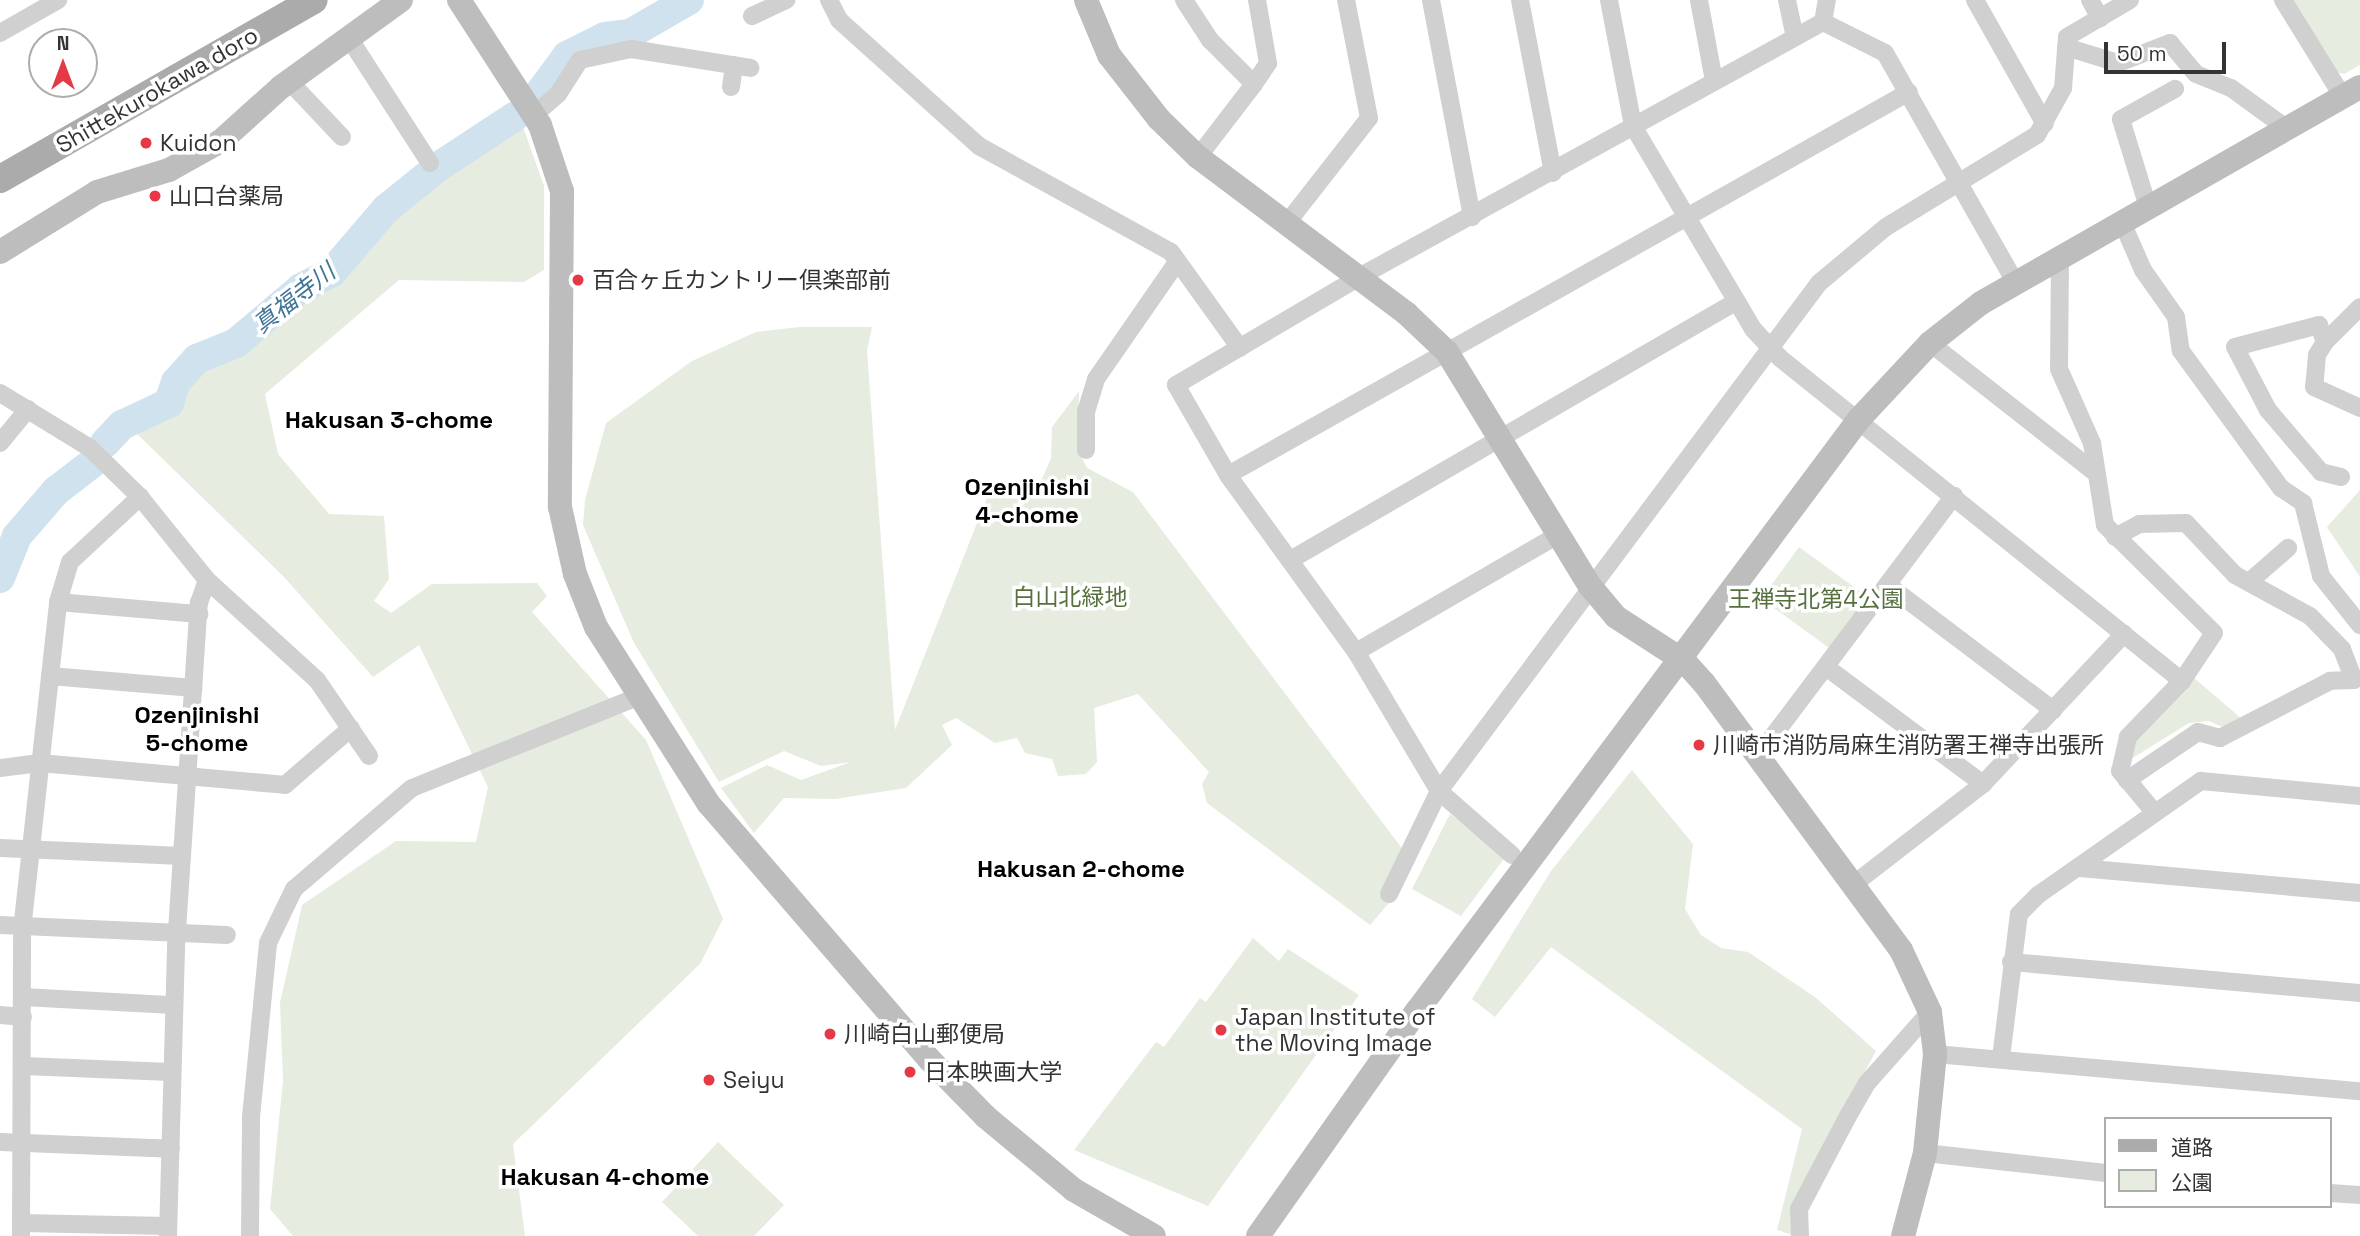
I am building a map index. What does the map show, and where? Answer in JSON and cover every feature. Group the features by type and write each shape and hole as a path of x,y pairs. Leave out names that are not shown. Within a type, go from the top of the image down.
{"main road":[{"name":"Shittekurokawa doro","path":"0,179 314,0"}],"street":[{"path":"0,33 58,0"},
{"path":"0,252 96,192 186,162 221,141 289,81 401,0"},
{"path":"459,0 534,115 552,152 567,222 561,514 596,627 747,854 929,1059 986,1117 1074,1190 1154,1236"},
{"path":"752,16 786,0"},
{"path":"1086,0 1124,79 1198,157 1359,277 1447,352 1503,440 1556,536 1590,586 1616,617 1684,661 1758,756 1901,950 1930,1012 1935,1054 1925,1153 1903,1236"},
{"path":"1184,0 1210,40 1254,84"},
{"path":"1198,157 1268,63 1257,0"},
{"path":"1287,223 1369,118 1346,0"},
{"path":"1431,0 1472,217"},
{"path":"1520,0 1553,173"},
{"path":"1609,0 1633,126 1688,214 1737,301 1771,348 2182,681"},
{"path":"1699,0 1714,81"},
{"path":"1787,0 1795,37"},
{"path":"1823,22 1827,0"},
{"path":"1975,0 2045,124"},
{"path":"2090,0 2100,18"},
{"path":"1389,894 1439,791 1819,283 1886,227 1962,184 2045,124 2063,88 2067,37 2130,0"},
{"path":"1258,1236 1417,1012 1684,661 1859,419 1930,343 2060,257 2352,92 2283,0"},
{"path":"834,2 839,20 979,146 1114,219 1177,262 1240,348"},
{"path":"1512,855 1439,791 1356,652 1292,559 1228,475 1176,385 1359,277 1553,173 1823,22"},
{"path":"1823,22 1885,53 2017,284"},
{"path":"349,38 429,163"},
{"path":"2066,47 2118,63 2170,43 2196,74 2231,88 2286,128"},
{"path":"534,115 558,94 580,60 631,49 743,67 731,88"},
{"path":"289,81 342,137"},
{"path":"2148,207 2121,120 2175,89"},
{"path":"1228,475 1909,92"},
{"path":"2122,222 2143,270 2176,317 2181,351 2281,488 2303,503 2321,576 2360,625"},
{"path":"2060,257 2059,369 2092,443 2105,525 2214,633 2182,681 2128,737 2120,771 2154,812"},
{"path":"1086,450 1086,412 1096,379 1177,262"},
{"path":"1292,559 1503,440 1737,301"},
{"path":"2360,306 2325,342 2317,355 2314,387 2360,408"},
{"path":"2325,342 2319,325 2235,347 2268,410 2321,472 2341,477"},
{"path":"1930,343 2097,474"},
{"path":"0,393 90,448 140,497 207,580 317,680 369,756"},
{"path":"0,443 28,409"},
{"path":"1758,756 1889,586 1954,496"},
{"path":"140,497 70,562 58,602 22,926 25,1143 21,1229 168,1231 170,1072 177,932 199,614 207,580"},
{"path":"2115,537 2139,524 2178,520 2249,582 2309,616 2342,649 2357,678 2330,681 2220,738 2198,732 2127,779"},
{"path":"1356,652 1556,536"},
{"path":"2249,582 2288,548"},
{"path":"1889,586 2053,710"},
{"path":"58,602 199,614"},
{"path":"1854,884 1983,784 2124,634"},
{"path":"1826,667 1983,784"},
{"path":"50,676 193,688"},
{"path":"250,1236 251,1117 268,943 294,889 412,788 640,696"},
{"path":"0,768 40,763 285,785 351,728"},
{"path":"2001,1058 2019,914 2154,812 2201,781 2360,796"},
{"path":"0,848 31,847 182,856"},
{"path":"2080,868 2360,893"},
{"path":"0,925 227,935"},
{"path":"2011,962 2360,993"},
{"path":"23,997 173,1006"},
{"path":"1800,1236 1799,1209 1848,1116 1868,1082 1930,1012"},
{"path":"0,1015 23,1017"},
{"path":"1935,1054 2360,1091"},
{"path":"24,1066 170,1072"},
{"path":"0,1142 171,1149"},
{"path":"1925,1153 2104,1173"},
{"path":"2332,1193 2360,1195"}],"green space":[{"path":"2290,0 2360,0 2360,65 2344,74 2333,71"},
{"path":"514,125 523,127 544,186 544,270 524,282 399,280 265,394 278,454 329,514 384,516 389,579 374,601 391,613 432,584 537,583 547,596 532,612 646,740 723,919 700,964 513,1144 525,1236 293,1236 270,1209 283,1081 280,1003 302,905 396,841 476,842 488,787 419,645 373,677 284,577 131,428 196,368 339,271 392,210 441,171"},
{"name":"白山北緑地","path":"800,327 872,327 867,351 895,730 989,493 1010,497 1042,479 1051,458 1052,427 1079,391 1078,450 1087,468 1133,492 1404,851 1401,889 1370,925 1207,803 1202,784 1209,772 1138,694 1094,708 1097,762 1086,774 1058,776 1052,759 1025,753 1017,738 995,743 956,718 942,725 952,745 906,788 835,799 784,798 754,833 721,788 767,765 801,780 851,762 821,766 784,751 719,782 634,643 583,525 585,500 606,423 692,361 756,332"},
{"path":"2360,490 2360,577 2327,527"},
{"name":"王禅寺北第4公園","path":"1799,547 1870,599 1833,651 1761,599"},
{"path":"2193,677 2242,719 2225,728 2209,721 2189,723 2131,759 2132,741"},
{"path":"1632,770 1693,844 1685,909 1701,935 1721,948 1748,952 1815,997 1876,1051 1799,1195 1790,1217 1795,1236 1777,1230 1802,1129 1551,947 1495,1017 1472,999 1551,871"},
{"path":"1450,814 1506,856 1461,916 1412,889"},
{"path":"1253,938 1279,961 1288,949 1359,995 1208,1206 1074,1150 1156,1042 1164,1047 1200,998 1206,1002"},
{"path":"718,1142 784,1205 754,1236 698,1236 662,1202"}],"waterway":[{"name":"真福寺川","path":"539,94 567,56 605,37 630,34 689,0"},
{"name":"真福寺川","path":"105,443 122,425 169,403 176,382 197,359 236,343 301,288 332,272 386,209 438,167 514,117"},
{"name":"真福寺川","path":"0,578 17,536 56,491 91,464"}],"place":[{"name":"Kuidon","path":"146,143"},
{"name":"山口台薬局","path":"155,196"},
{"name":"百合ヶ丘カントリー倶楽部前","path":"578,280"},
{"name":"川崎市消防局麻生消防署王禅寺出張所","path":"1699,745"},
{"name":"Japan Institute of the Moving Image","path":"1221,1030"},
{"name":"川崎白山郵便局","path":"830,1034"},
{"name":"日本映画大学","path":"910,1072"},
{"name":"Seiyu","path":"709,1080"}],"district":[{"name":"Hakusan 3-chome","path":"389,420"},
{"name":"Ozenjinishi 4-chome","path":"1027,501"},
{"name":"Ozenjinishi 5-chome","path":"197,729"},
{"name":"Hakusan 2-chome","path":"1081,869"},
{"name":"Hakusan 4-chome","path":"605,1177"}]}
